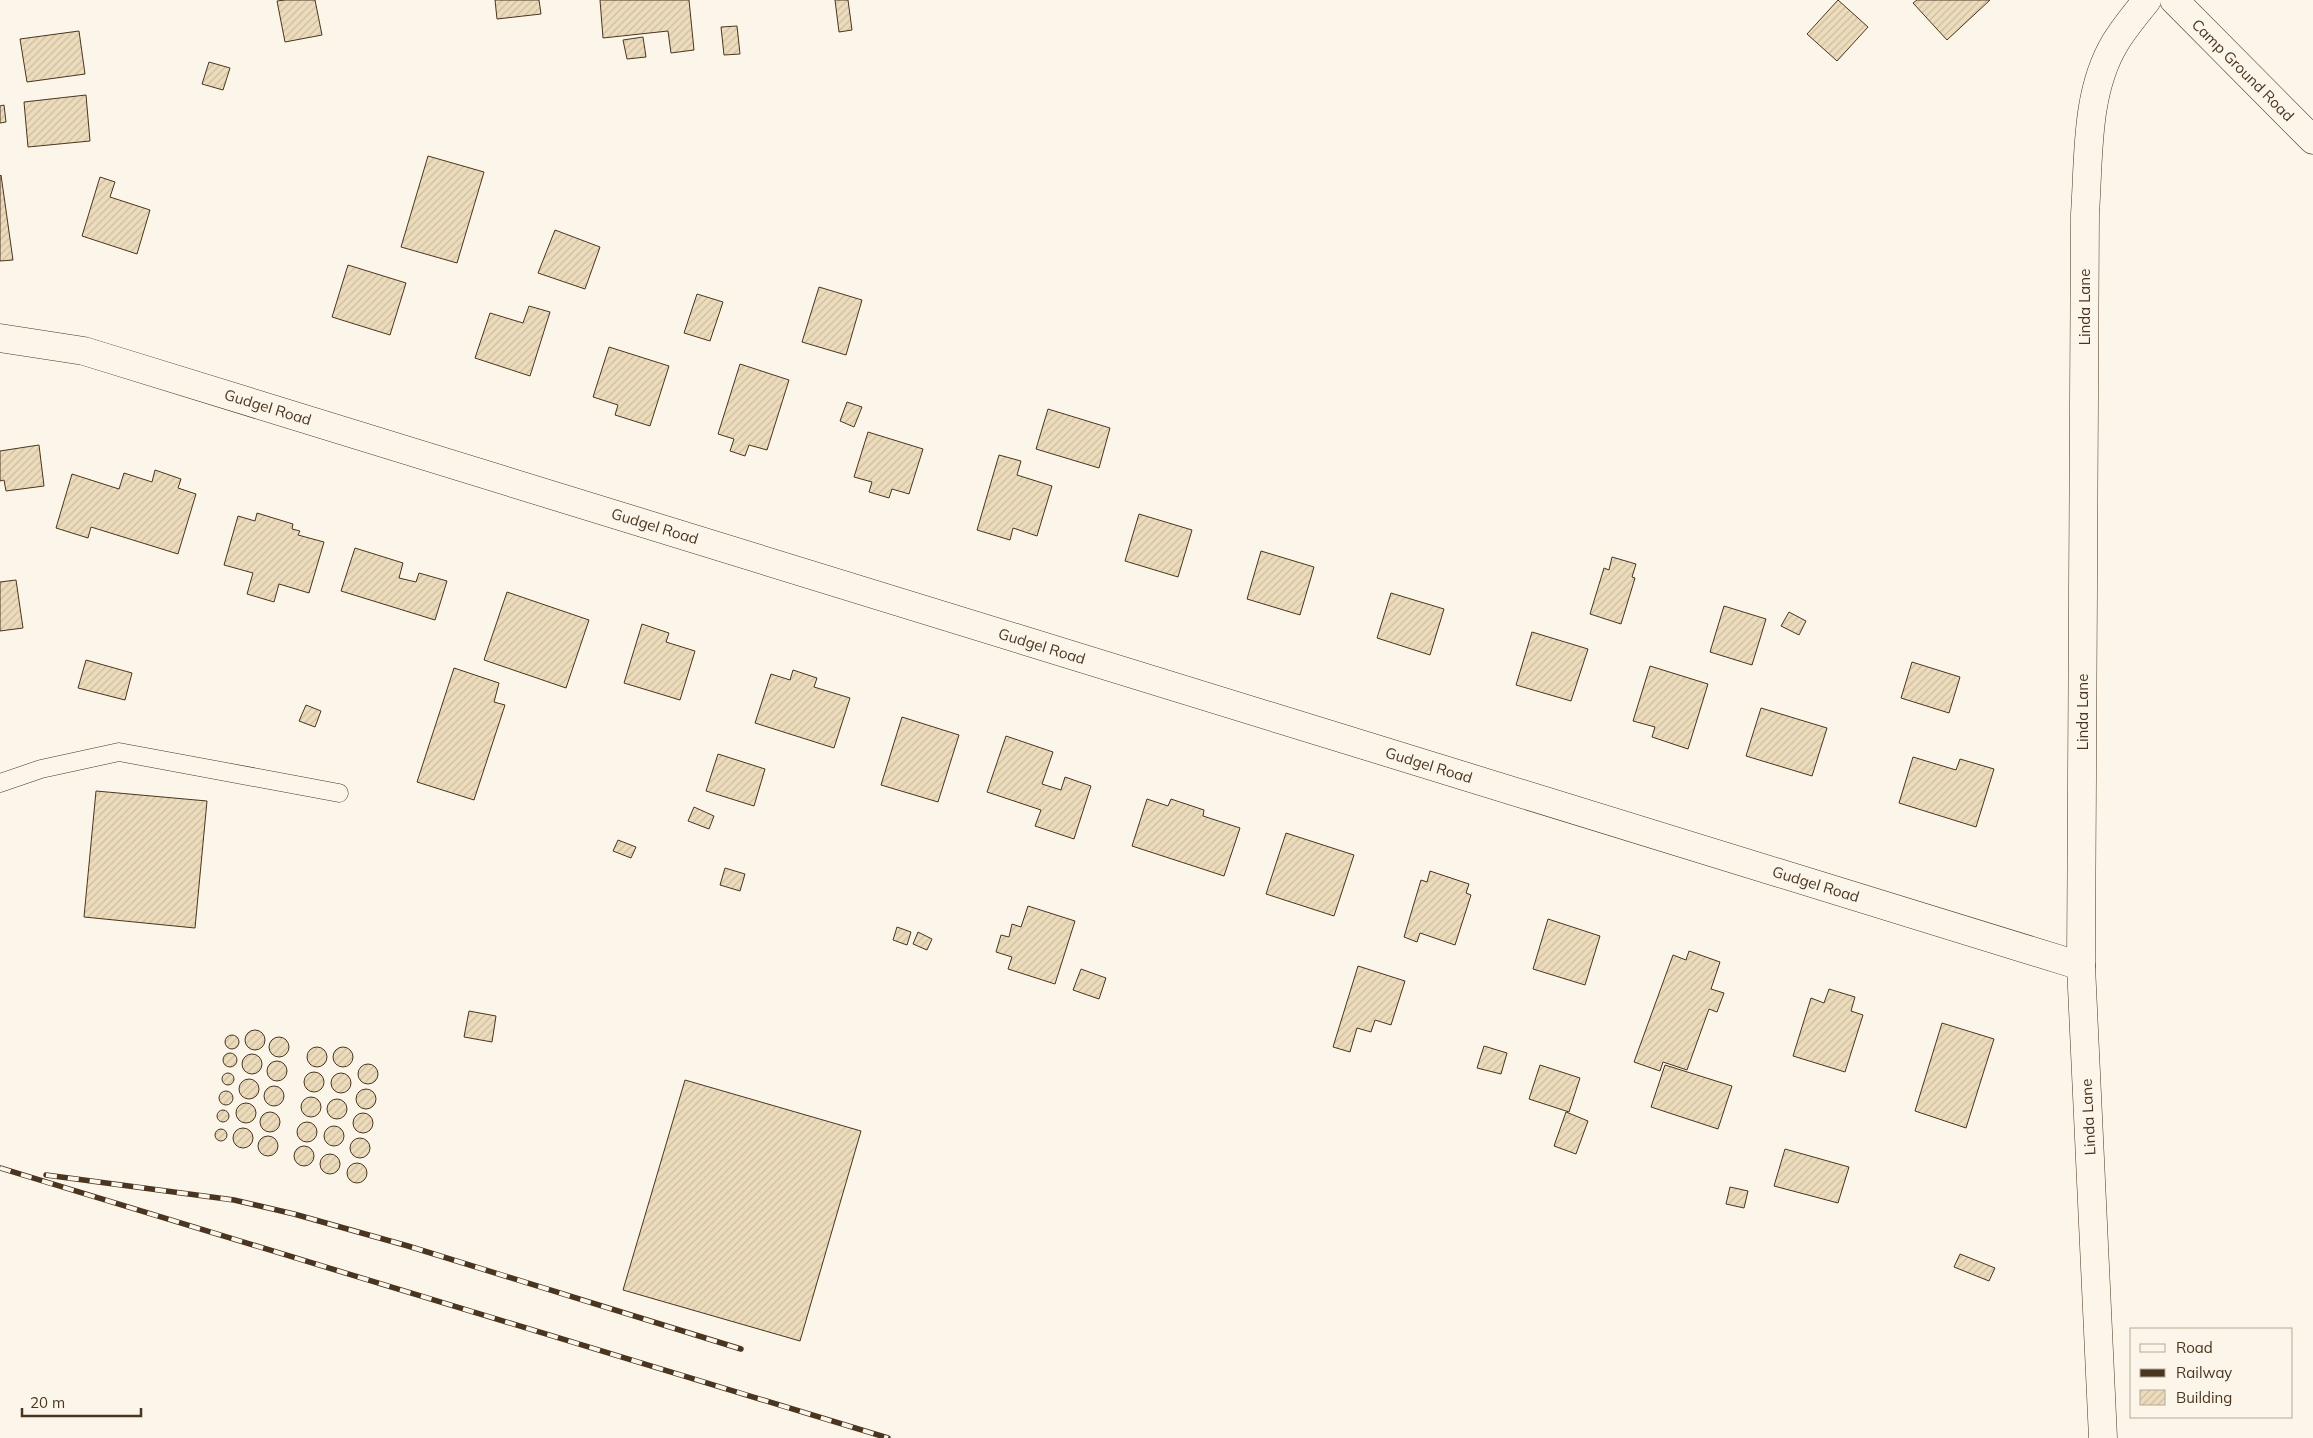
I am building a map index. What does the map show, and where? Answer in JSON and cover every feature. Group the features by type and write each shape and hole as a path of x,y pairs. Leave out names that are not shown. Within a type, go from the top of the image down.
{"street":[{"name":"Linda Lane","path":"2103,1438 2081,966 2085,214 2090,128 2101,74 2115,43 2146,0"},
{"name":"Camp Ground Road","path":"2174,0 2313,140"},
{"name":"Gudgel Road","path":"0,338 84,351 2081,966"}],"lane":[{"path":"0,783 41,769 119,752 339,793"}],"building":[{"path":"315,0 322,35 285,42 277,1"},
{"path":"495,0 539,0 541,14 497,19"},
{"path":"600,0 689,0 694,50 671,53 668,31 603,38"},
{"path":"835,0 848,0 852,30 839,32"},
{"path":"1838,0 1868,27 1837,61 1807,34"},
{"path":"1917,0 1990,0 1947,40 1913,3"},
{"path":"737,26 740,54 724,55 721,27"},
{"path":"79,31 85,74 27,82 20,39"},
{"path":"643,37 646,57 627,59 623,40"},
{"path":"209,62 230,68 223,90 202,84"},
{"path":"86,95 90,141 28,147 24,102"},
{"path":"4,105 6,122 0,123 0,106"},
{"path":"428,156 484,172 457,263 401,247"},
{"path":"0,176 13,260 0,261"},
{"path":"100,177 115,182 110,197 150,210 137,254 82,236"},
{"path":"555,230 600,247 585,289 538,273"},
{"path":"348,265 406,283 390,335 332,317"},
{"path":"819,287 862,300 846,355 802,342"},
{"path":"697,294 723,302 710,341 684,333"},
{"path":"529,306 550,312 530,376 475,358 490,313 523,323"},
{"path":"609,347 669,366 650,426 615,415 618,405 593,397"},
{"path":"740,364 789,380 767,450 749,445 745,456 730,451 734,439 718,434"},
{"path":"847,402 862,407 854,427 840,421"},
{"path":"1048,409 1110,428 1099,468 1036,449"},
{"path":"868,432 923,449 909,494 892,489 889,498 869,492 872,482 854,477"},
{"path":"39,445 44,486 6,491 4,480 0,481 0,451"},
{"path":"999,455 1021,461 1017,475 1052,486 1037,536 1013,528 1010,540 977,530"},
{"path":"155,470 181,479 178,488 196,494 178,554 91,527 88,538 56,528 72,474 119,489 124,473 152,482"},
{"path":"257,513 293,524 292,529 300,531 298,535 324,542 309,593 279,584 274,602 247,594 253,573 224,565 238,516 255,521"},
{"path":"1139,514 1192,530 1178,577 1125,561"},
{"path":"355,548 403,563 399,578 416,582 419,573 447,581 435,620 341,591"},
{"path":"1261,551 1314,567 1300,615 1247,599"},
{"path":"1612,557 1636,564 1632,577 1635,578 1621,624 1590,614 1604,568 1609,570"},
{"path":"16,580 23,628 0,631 0,582"},
{"path":"507,592 589,620 566,688 484,660"},
{"path":"1391,593 1444,609 1430,655 1377,638"},
{"path":"1724,606 1766,619 1752,665 1710,652"},
{"path":"1789,612 1806,621 1799,635 1781,626"},
{"path":"642,624 669,633 666,642 695,651 680,700 624,683"},
{"path":"1532,632 1588,649 1571,701 1516,685"},
{"path":"86,660 132,673 125,700 78,688"},
{"path":"1912,662 1960,677 1949,713 1901,698"},
{"path":"1650,666 1708,684 1688,749 1652,737 1655,727 1633,721"},
{"path":"454,668 499,683 494,702 505,705 474,800 417,782"},
{"path":"793,670 817,678 814,687 850,698 834,748 755,723 771,674 790,680"},
{"path":"306,705 321,711 315,727 299,721"},
{"path":"1761,708 1827,728 1812,776 1746,756"},
{"path":"902,717 959,735 938,802 881,785"},
{"path":"1006,736 1053,752 1042,784 1061,790 1065,777 1091,786 1074,839 1035,826 1041,810 987,792"},
{"path":"718,754 765,769 754,806 706,791"},
{"path":"1913,757 1956,770 1960,759 1994,769 1976,827 1899,803"},
{"path":"96,791 207,801 195,928 84,917"},
{"path":"1147,799 1168,806 1171,799 1204,810 1203,816 1240,828 1224,876 1132,846"},
{"path":"694,807 714,816 709,829 688,821"},
{"path":"1286,833 1354,855 1334,916 1266,894"},
{"path":"618,840 636,847 631,858 613,851"},
{"path":"725,868 745,874 740,891 720,885"},
{"path":"1430,871 1469,884 1466,893 1471,895 1455,945 1420,933 1417,942 1404,937 1421,880 1427,882"},
{"path":"1028,906 1075,921 1055,984 1008,969 1012,957 996,952 1001,935 1009,937 1012,924 1021,927"},
{"path":"1548,919 1600,936 1585,985 1533,969"},
{"path":"897,927 911,932 907,945 893,940"},
{"path":"918,932 932,939 927,950 913,944"},
{"path":"1689,951 1720,962 1711,989 1724,993 1717,1012 1709,1009 1687,1070 1663,1062 1660,1071 1634,1062 1673,955 1686,960"},
{"path":"1358,966 1405,981 1391,1025 1375,1020 1371,1032 1357,1028 1350,1052 1333,1047"},
{"path":"1081,969 1106,978 1099,999 1073,990"},
{"path":"1829,989 1855,997 1851,1011 1863,1015 1845,1072 1793,1056 1811,998 1824,1003"},
{"path":"469,1011 496,1016 492,1042 464,1037"},
{"path":"1942,1023 1994,1039 1966,1128 1915,1111"},
{"path":"255,1030 262,1033 265,1040 262,1047 255,1050 248,1047 245,1040 248,1033"},
{"path":"232,1035 237,1037 239,1042 237,1047 232,1049 227,1047 225,1042 227,1037"},
{"path":"279,1037 286,1040 289,1047 286,1054 279,1057 272,1054 269,1047 272,1040"},
{"path":"1484,1046 1507,1053 1501,1074 1477,1068"},
{"path":"317,1047 324,1050 327,1057 324,1064 317,1067 310,1064 307,1057 310,1050"},
{"path":"343,1047 350,1050 353,1057 350,1064 343,1067 336,1064 333,1057 336,1050"},
{"path":"230,1053 235,1055 237,1060 235,1065 230,1067 225,1065 223,1060 225,1055"},
{"path":"252,1054 259,1057 262,1064 259,1071 252,1074 245,1071 242,1064 245,1057"},
{"path":"277,1061 284,1064 287,1071 284,1078 277,1081 270,1078 267,1071 270,1064"},
{"path":"368,1064 375,1067 378,1074 375,1081 368,1084 361,1081 358,1074 361,1067"},
{"path":"1540,1065 1580,1078 1569,1112 1529,1099"},
{"path":"1665,1065 1732,1086 1718,1129 1651,1107"},
{"path":"314,1072 321,1075 324,1082 321,1089 314,1092 307,1089 304,1082 307,1075"},
{"path":"230,1073 233,1074 233,1084 226,1085 223,1084 222,1077 223,1074"},
{"path":"341,1073 348,1076 351,1083 348,1090 341,1093 334,1090 331,1083 334,1076"},
{"path":"249,1079 256,1082 259,1089 256,1096 249,1099 242,1096 239,1089 242,1082"},
{"path":"685,1080 861,1131 800,1341 623,1290"},
{"path":"274,1086 281,1089 284,1096 281,1103 274,1106 267,1103 264,1096 267,1089"},
{"path":"366,1089 373,1092 376,1099 373,1106 366,1109 359,1106 356,1099 359,1092"},
{"path":"226,1091 231,1093 233,1098 231,1103 226,1105 221,1103 219,1098 221,1093"},
{"path":"311,1097 318,1100 321,1107 318,1114 311,1117 304,1114 301,1107 304,1100"},
{"path":"337,1099 344,1102 347,1109 344,1116 337,1119 330,1116 327,1109 330,1102"},
{"path":"246,1103 253,1106 256,1113 253,1120 246,1123 239,1120 236,1113 239,1106"},
{"path":"225,1110 228,1111 228,1121 221,1122 218,1121 217,1114 218,1111"},
{"path":"270,1112 277,1115 280,1122 277,1129 270,1132 263,1129 260,1122 263,1115"},
{"path":"1566,1112 1588,1121 1576,1154 1554,1146"},
{"path":"363,1113 370,1116 373,1123 370,1130 363,1133 356,1130 353,1123 356,1116"},
{"path":"307,1122 314,1125 317,1132 314,1139 307,1142 300,1139 297,1132 300,1125"},
{"path":"334,1126 341,1129 344,1136 341,1143 334,1146 327,1143 324,1136 327,1129"},
{"path":"243,1128 250,1131 253,1138 250,1145 243,1148 236,1145 233,1138 236,1131"},
{"path":"223,1129 226,1130 226,1140 219,1141 216,1140 215,1133 216,1130"},
{"path":"268,1136 275,1139 278,1146 275,1153 268,1156 261,1153 258,1146 261,1139"},
{"path":"360,1138 367,1141 370,1148 367,1155 360,1158 353,1155 350,1148 353,1141"},
{"path":"304,1146 311,1149 314,1156 311,1163 304,1166 297,1163 294,1156 297,1149"},
{"path":"1785,1149 1849,1167 1838,1203 1774,1186"},
{"path":"330,1154 337,1157 340,1164 337,1171 330,1174 323,1171 320,1164 323,1157"},
{"path":"357,1163 364,1166 367,1173 364,1180 357,1183 350,1180 347,1173 350,1166"},
{"path":"1730,1187 1748,1191 1744,1208 1726,1204"},
{"path":"1960,1254 1995,1268 1989,1281 1954,1267"}],"railway":[{"path":"0,1168 888,1438"},
{"path":"46,1175 234,1200 294,1214 408,1246 741,1349"}]}
